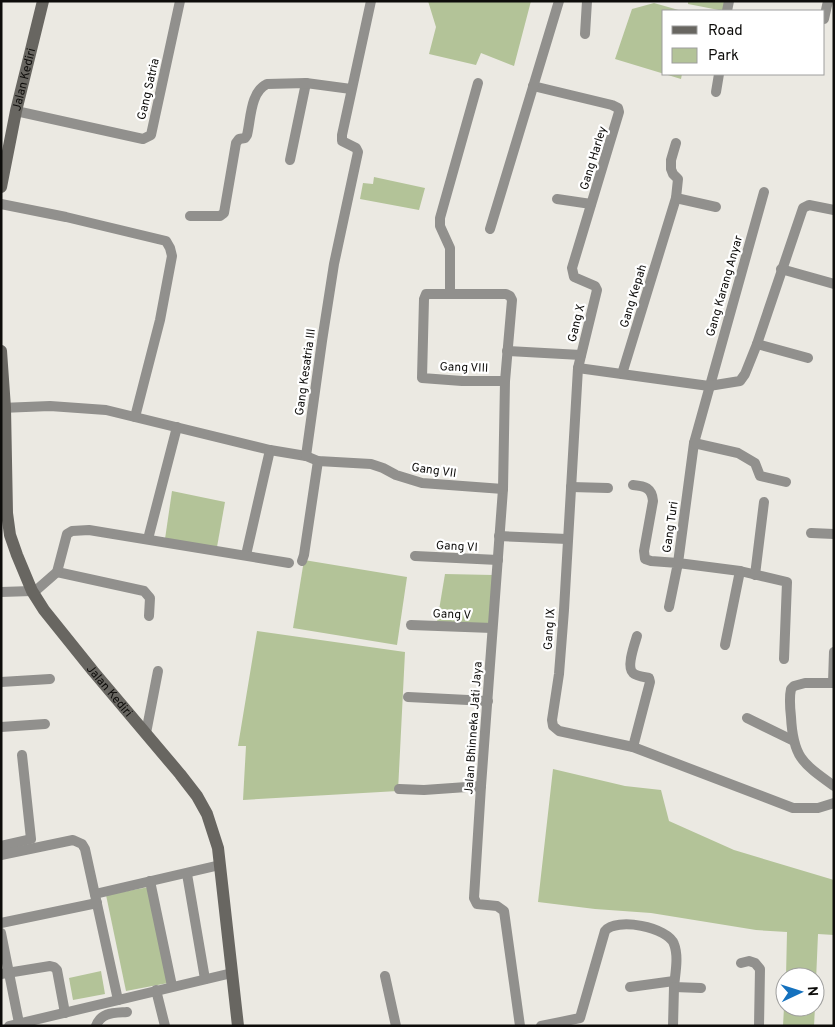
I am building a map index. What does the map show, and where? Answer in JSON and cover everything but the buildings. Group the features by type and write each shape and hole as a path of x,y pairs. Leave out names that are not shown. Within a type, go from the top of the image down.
{"main road":[{"name":"Jalan Kediri","path":"1,187 16,111 43,1"},
{"name":"Jalan Kediri","path":"1,351 8,525 17,556 32,592 48,616 197,796 207,814 215,838 220,865 238,1026"}],"street":[{"name":"Gang Satria","path":"16,111 143,139 148,137 180,1"},
{"name":"Gang Kesatria III","path":"306,456 334,264 358,152 357,149 344,143 342,139 371,1"},
{"path":"490,229 559,1"},
{"path":"585,34 587,1"},
{"path":"825,14 828,1"},
{"path":"716,92 719,75"},
{"path":"290,160 306,83"},
{"path":"190,216 220,216 224,213 236,143 247,135 252,105 262,87 267,84 306,83 351,89"},
{"path":"450,293 450,248 440,226 440,218 478,83"},
{"name":"Gang Harley","path":"533,86 612,104 618,108 619,116 572,270 572,275 576,279 595,286"},
{"name":"Gang Kepah","path":"622,374 676,198 678,179 673,174 671,160 676,143"},
{"name":"Gang Karang Anyar","path":"708,386 764,192"},
{"path":"676,198 716,207"},
{"path":"557,199 591,204"},
{"path":"1,204 66,217 166,241 172,256 160,320 135,417"},
{"path":"578,368 708,386 740,381 745,374 757,344 804,207 812,205 834,210"},
{"path":"781,270 834,284"},
{"name":"Gang X","path":"571,487 578,368 597,293 595,286"},
{"name":"Gang VIII","path":"450,293 429,293 426,294 424,299 422,378 505,381"},
{"name":"Jalan Bhinneka Jati Jaya","path":"450,293 506,294 512,300 505,381 503,489 474,898 477,904 497,906 504,911 520,1026"},
{"path":"757,344 808,358"},
{"path":"507,351 581,355"},
{"name":"Gang Turi","path":"708,386 694,443 678,563 740,571 787,582 784,659"},
{"path":"3,408 50,406 94,409 135,417 270,450 306,456"},
{"path":"148,539 177,427"},
{"path":"694,443 738,453 755,463 760,476 786,482"},
{"path":"246,555 270,450"},
{"name":"Gang VII","path":"306,456 318,461 371,464 396,475 422,483 503,489"},
{"path":"302,561 318,461"},
{"path":"633,485 644,486 650,489 652,494 653,501 644,551 645,559 651,562 678,563 669,607"},
{"path":"571,487 608,488"},
{"name":"Gang IX","path":"571,487 559,674 552,720 553,726 559,731 633,748"},
{"path":"755,575 764,502"},
{"path":"1,592 32,592 58,572 68,532 89,530 289,563"},
{"path":"811,533 834,534"},
{"path":"499,536 567,539"},
{"name":"Gang VI","path":"415,556 498,560"},
{"path":"724,645 740,571"},
{"path":"58,572 144,590 150,598 148,616"},
{"name":"Gang V","path":"411,625 492,628"},
{"path":"637,636 630,662 631,669 633,673 649,678 650,682 633,748 793,808 818,808 834,803"},
{"path":"834,652 834,683 805,683 794,686 791,689 790,698 792,740 803,762 834,786"},
{"path":"146,733 158,671"},
{"path":"1,682 50,679"},
{"path":"408,697 488,701"},
{"path":"747,718 792,740"},
{"path":"1,728 46,724"},
{"path":"1,846 31,839 22,756"},
{"path":"399,789 424,790 481,786"},
{"path":"1,855 73,840 78,841 85,849 118,1000"},
{"path":"1,923 96,898 150,881 220,865"},
{"path":"187,874 205,979"},
{"path":"150,881 172,986"},
{"path":"541,1026 580,1018 602,938 610,926 619,924 644,926 660,931 670,937 675,944 673,1026"},
{"path":"1,933 5,973 14,1025 232,973"},
{"path":"740,963 749,961 756,963 760,969 758,1026"},
{"path":"5,973 54,967 57,970 65,1013"},
{"path":"385,976 396,1026"},
{"path":"630,987 674,984 700,988"},
{"path":"156,990 165,1026"},
{"path":"96,1026 99,1019 104,1015 127,1012"}],"green space":[{"path":"428,1 531,1 514,66 481,53 476,65 429,54 436,27"},
{"path":"688,1 725,1 724,10 688,4"},
{"path":"654,3 678,10 662,10 662,73 615,59 632,9"},
{"path":"667,75 682,75 681,79"},
{"path":"374,177 425,188 419,210 360,199 363,183 373,184"},
{"path":"172,491 225,502 217,547 165,539"},
{"path":"304,560 407,577 397,645 293,628"},
{"path":"445,574 493,575 490,625 437,622"},
{"path":"257,631 405,652 398,791 243,800 246,746 238,746"},
{"path":"553,769 625,786 661,790 669,821 734,850 834,880 834,935 818,934 817,967 786,967 787,932 756,930 651,913 538,902"},
{"path":"149,887 168,983 126,991 106,895"},
{"path":"101,971 105,994 73,1000 69,978"},
{"path":"783,1017 814,1017 814,1026 783,1026"}]}
